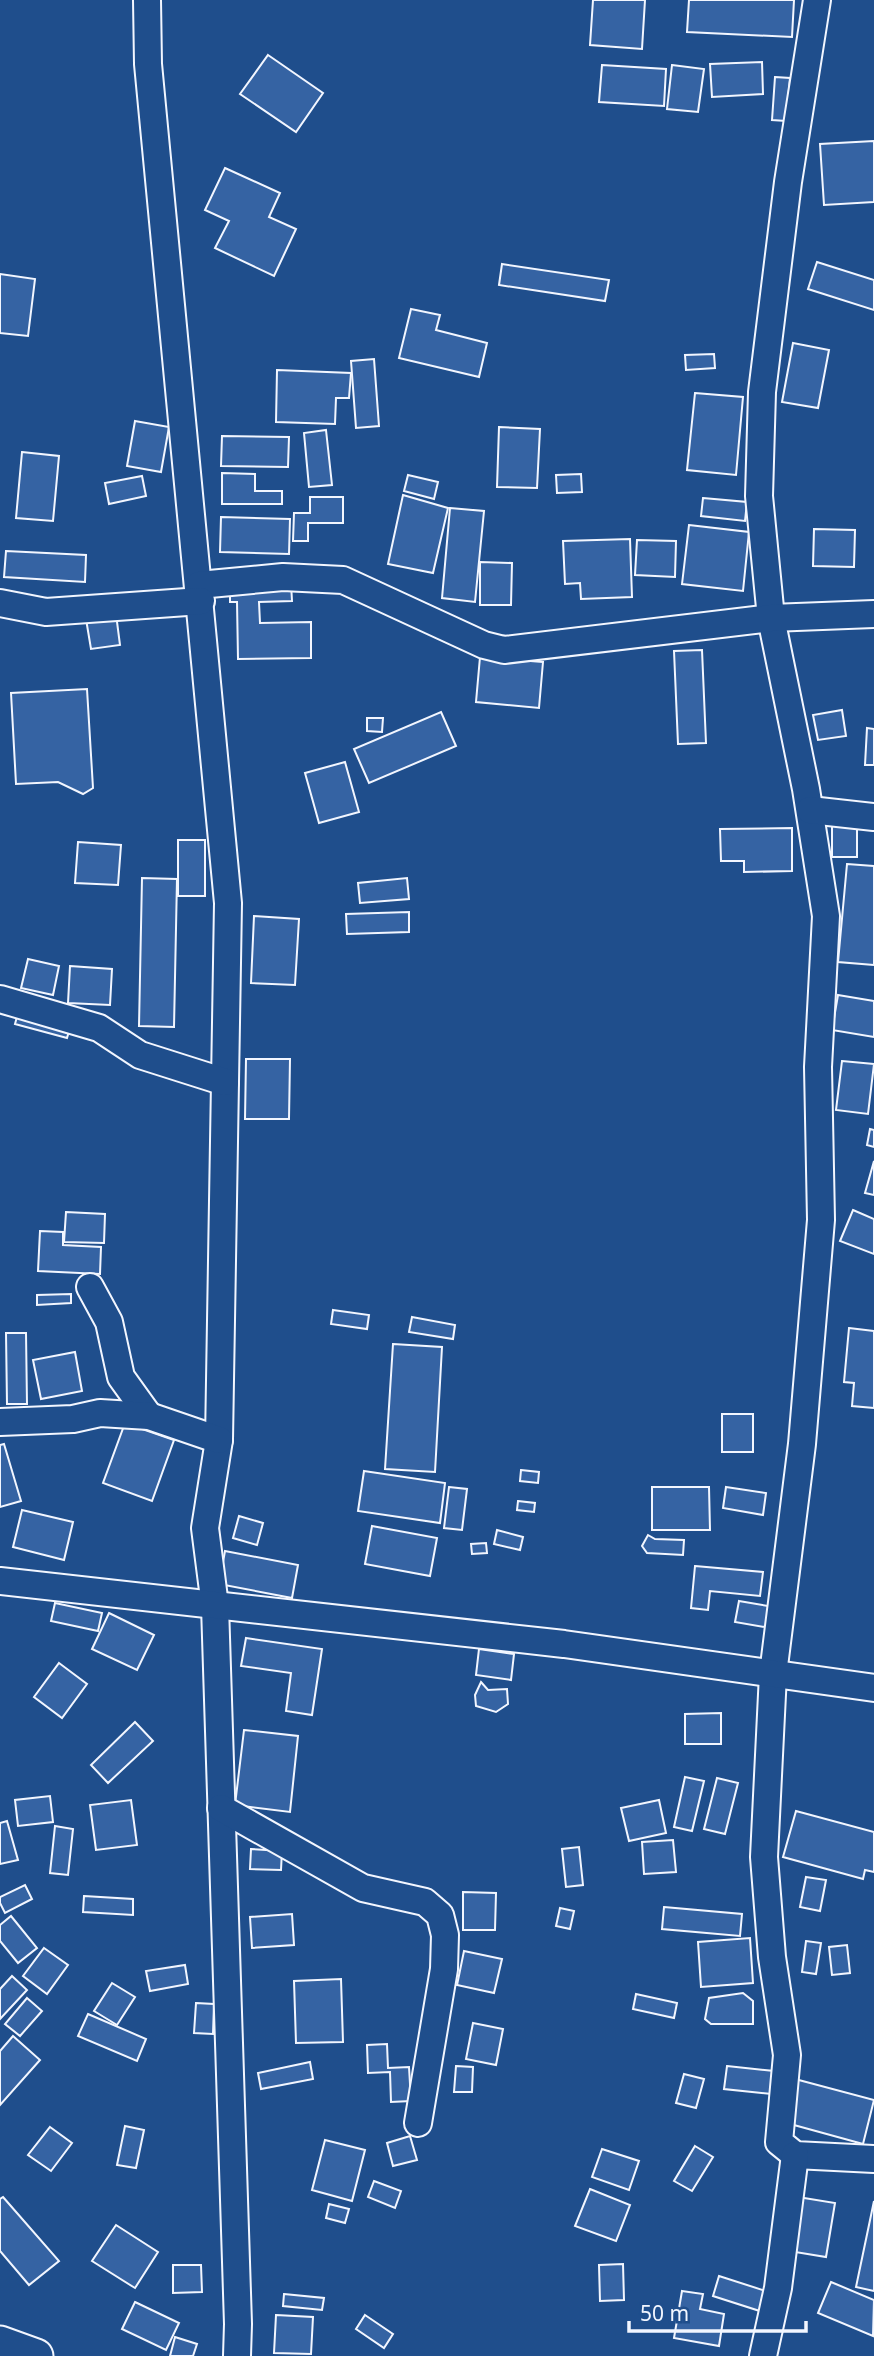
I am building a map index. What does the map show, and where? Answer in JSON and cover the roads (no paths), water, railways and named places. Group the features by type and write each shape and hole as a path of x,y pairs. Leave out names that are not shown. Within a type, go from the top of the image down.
{"main road":[{"path":"0,2343 36,2356"}],"street":[{"path":"147,0 148,64 228,903 219,1440 205,1528 215,1606 237,2356"},
{"path":"817,0 788,182 762,392 759,496 771,618 810,810 826,916 818,1067 821,1220 802,1444 773,1674 764,1857 772,1957 787,2055 779,2142 795,2155 874,2159"},
{"path":"0,603 46,612 200,593 283,577 343,580 484,645 504,650 771,618 874,614"},
{"path":"810,810 874,817"},
{"path":"0,999 99,1028 140,1055 225,1082"},
{"path":"90,1287 109,1322 121,1377 149,1416"},
{"path":"100,1413 121,1377"},
{"path":"0,1422 73,1419 100,1413 149,1416 219,1440"},
{"path":"0,1581 564,1644 874,1688"},
{"path":"221,1808 363,1888 425,1902 440,1915 444,1935 444,1969 418,2123"},
{"path":"763,2356 778,2288 795,2155"}]}
